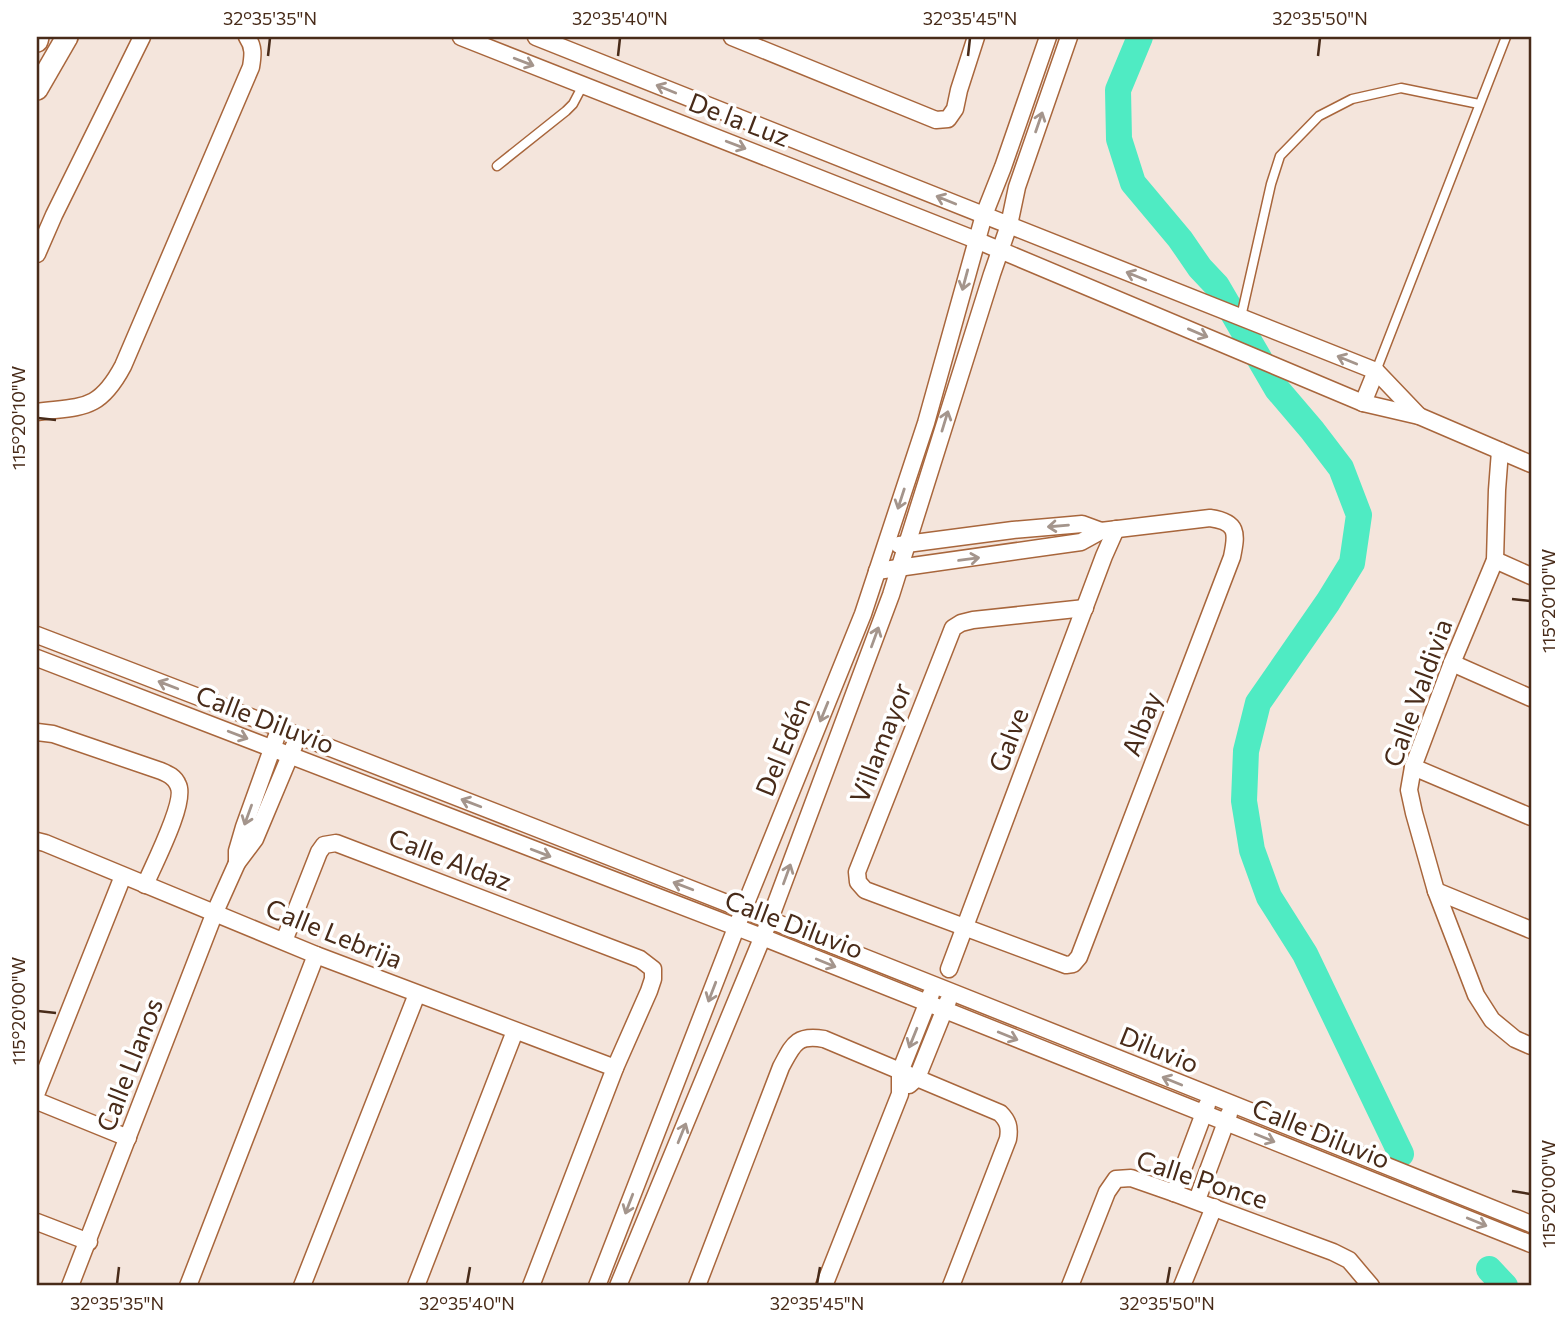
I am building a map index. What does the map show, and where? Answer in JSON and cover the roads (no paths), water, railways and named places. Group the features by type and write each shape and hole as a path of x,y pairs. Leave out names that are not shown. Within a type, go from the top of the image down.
{"street":[{"path":"37,89 67,37"},
{"path":"37,254 142,37"},
{"path":"37,412 94,402 114,384 251,67 252,44 247,37"},
{"name":"De la Luz","path":"460,37 1000,249 1363,403 1419,416"},
{"name":"De la Luz","path":"536,37 1376,371"},
{"path":"732,37 936,120 948,119 955,109 976,37"},
{"name":"Del Edén","path":"597,1286 736,928 863,614 926,423 984,215 1048,37"},
{"name":"Del Edén","path":"618,1286 770,919 891,594 1009,225 1017,187 1069,37"},
{"path":"1363,403 1376,371 1419,416 1531,464"},
{"name":"Calle Valdivia","path":"1500,451 1495,560 1413,767 1409,790 1436,891 1476,995 1492,1020 1515,1039 1531,1046"},
{"name":"Albay","path":"877,571 1082,542 1109,530 1210,518 1222,520 1235,531 1231,557 1079,957 1073,964 1066,965 970,929"},
{"name":"Albay","path":"886,547 1082,524 1109,530"},
{"name":"Galve","path":"949,969 970,929 1085,608 1109,530"},
{"path":"1495,560 1531,576"},
{"name":"Villamayor","path":"970,929 865,890 858,882 857,872 953,628 973,620 1085,608"},
{"name":"Diluvio","path":"37,635 770,919 1531,1224"},
{"name":"Calle Diluvio","path":"37,658 762,937 1531,1244"},
{"path":"1452,663 1531,698"},
{"path":"237,863 237,851 244,827 280,728"},
{"path":"37,732 53,734 160,771 174,779 179,786 181,794 176,813 145,885"},
{"path":"237,863 255,839 299,736"},
{"path":"1413,767 1531,817"},
{"name":"Calle Lebrija","path":"37,841 316,955 615,1068"},
{"name":"Calle Aldaz","path":"284,940 319,852 324,845 336,843 640,959 653,969 653,979 615,1068"},
{"name":"Calle Llanos","path":"70,1286 215,912 237,863"},
{"path":"37,1092 123,876"},
{"path":"1436,891 1531,930"},
{"path":"188,1286 316,955"},
{"path":"824,1286 900,1094 900,1072 934,986"},
{"path":"900,1094 916,1078 952,993"},
{"path":"302,1286 416,994"},
{"path":"416,1286 515,1031"},
{"path":"697,1286 781,1068 793,1044 807,1038 824,1040 1000,1113 1007,1120 1008,1139 951,1286"},
{"path":"531,1286 615,1068"},
{"path":"1174,1192 1211,1096"},
{"path":"37,1101 128,1138"},
{"path":"1197,1200 1233,1105"},
{"name":"Calle Ponce","path":"1070,1286 1107,1192 1116,1179 1130,1178 1197,1200 1333,1252 1349,1261 1371,1286"},
{"path":"1182,1286 1214,1207"},
{"path":"37,1222 89,1242"}],"lane":[{"path":"1376,371 1506,37"},
{"path":"497,166 566,111 583,85"},
{"path":"1241,317 1271,184 1280,156 1319,116 1352,99 1401,88 1479,104"}],"waterway":[{"path":"1140,37 1118,90 1119,139 1133,183 1217,286 1277,389 1341,468 1359,515 1352,563 1258,703 1246,751 1244,801 1252,850 1269,897 1305,954 1401,1154"},
{"path":"1489,1269 1505,1286"}]}
